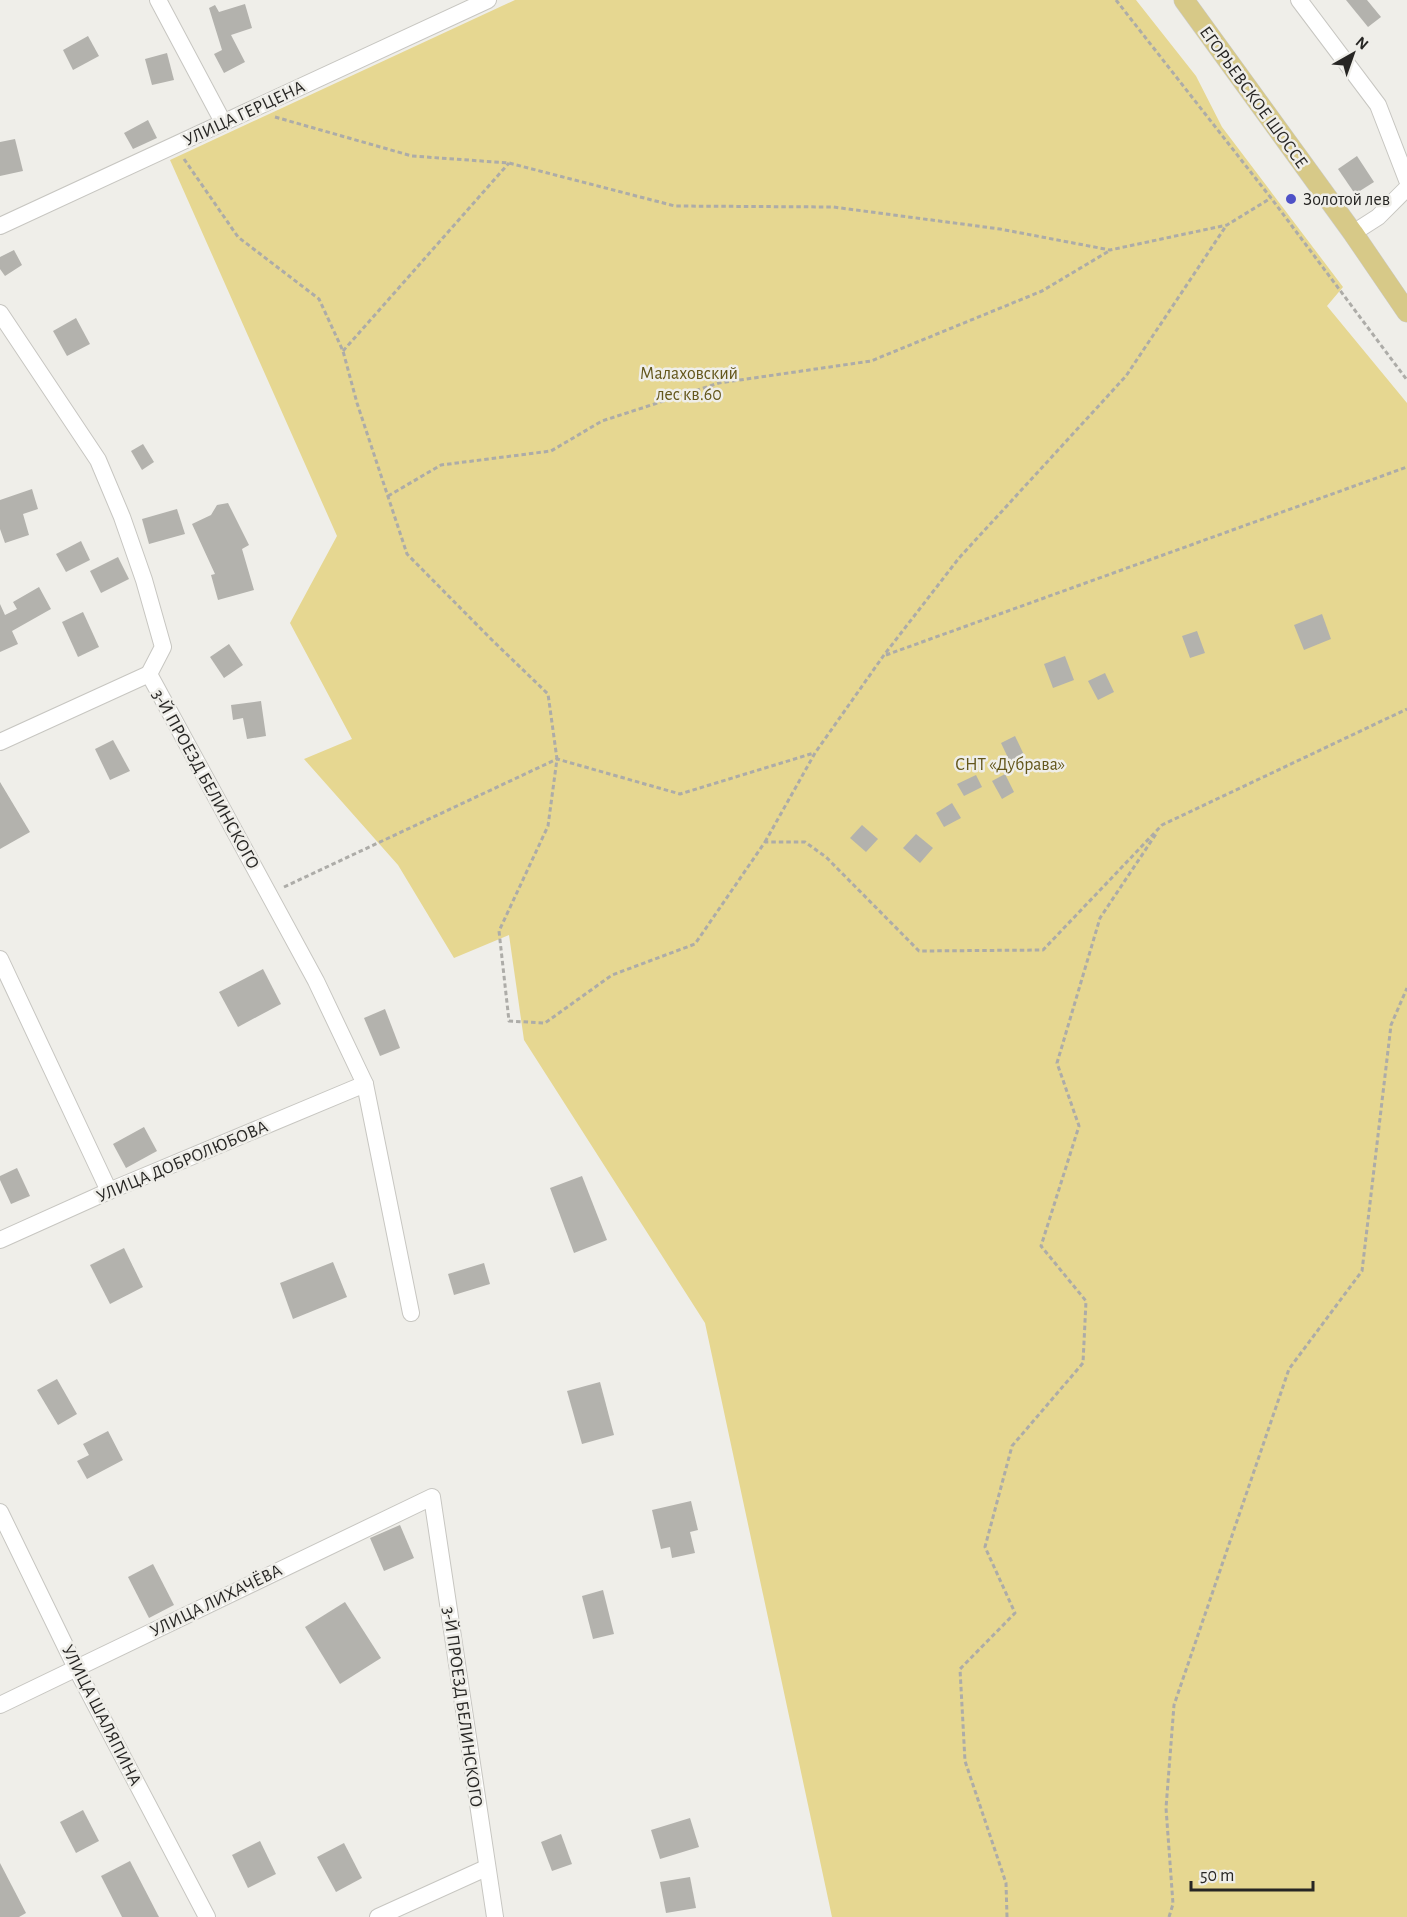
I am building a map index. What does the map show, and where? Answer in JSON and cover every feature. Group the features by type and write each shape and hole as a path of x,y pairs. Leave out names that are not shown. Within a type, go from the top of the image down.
{"main road":[{"name":"ЕГОРЬЕВСКОЕ ШОССЕ","path":"1184,0 1353,233 1407,312"}],"street":[{"path":"158,0 224,122"},
{"name":"УЛИЦА ГЕРЦЕНА","path":"0,226 488,0"},
{"path":"1299,0 1378,105 1407,180"},
{"path":"1353,233 1378,217 1407,188"},
{"name":"3-Й ПРОЕЗД БЕЛИНСКОГО","path":"0,313 98,460 122,517 144,580 163,647 149,675 316,981 365,1084 411,1313"},
{"path":"0,742 149,675"},
{"path":"0,959 109,1191"},
{"name":"УЛИЦА ДОБРОЛЮБОВА","path":"0,1240 109,1191 365,1084"},
{"name":"3-Й ПРОЕЗД БЕЛИНСКОГО","path":"432,1497 495,1917"},
{"name":"УЛИЦА ЛИХАЧЁВА","path":"0,1705 432,1497"},
{"name":"УЛИЦА ШАЛЯПИНА","path":"0,1512 76,1668 207,1917"},
{"path":"378,1917 486,1868"}],"path":[{"path":"1116,0 1271,198 1407,380"},
{"path":"250,110 412,156 509,163 675,206 833,207 1000,229 1110,250"},
{"path":"174,145 237,237 319,299 343,351 357,403 407,554 548,694 557,759 548,826 499,931 509,1021 545,1023 612,975 695,944 765,842 815,753 884,655 959,558 1126,376 1227,225"},
{"path":"343,351 509,163"},
{"path":"388,496 441,465 551,451 602,420 718,383 871,361 1042,291 1110,250 1227,225 1271,198"},
{"path":"884,655 1407,467"},
{"path":"765,842 805,842 826,857 919,951 1043,950 1161,825 1407,709"},
{"path":"268,894 557,759 680,794 815,753"},
{"path":"1007,1917 1006,1883 966,1761 960,1669 1015,1613 985,1547 1012,1446 1083,1363 1086,1301 1041,1246 1079,1126 1057,1063 1100,918 1161,825"},
{"path":"1169,1917 1173,1904 1166,1808 1174,1705 1289,1369 1362,1271 1391,1025 1407,988"}],"green space":[{"name":"Малаховский лес кв.60","path":"515,0 1136,0 1196,76 1222,127 1343,287 1327,306 1407,403 1407,1917 832,1917 705,1323 524,1040 509,935 454,958 398,865 304,759 352,739 290,623 337,536 170,160"}],"building":[{"path":"1346,0 1367,0 1381,17 1368,27"},
{"path":"245,4 252,28 231,35 245,62 224,73 214,54 222,50 209,8 215,5 219,12"},
{"path":"88,36 99,56 73,70 63,50"},
{"path":"167,53 174,80 152,85 145,59"},
{"path":"148,120 157,138 133,149 124,133"},
{"path":"15,139 23,171 0,176 0,142"},
{"path":"1357,156 1374,182 1355,194 1338,169"},
{"path":"14,250 22,265 5,276 0,269 0,257"},
{"path":"76,318 90,344 67,356 53,331"},
{"path":"143,444 154,462 142,470 131,451"},
{"path":"32,489 38,509 23,514 29,535 5,543 0,529 0,500"},
{"path":"228,503 249,545 242,549 254,590 218,600 211,575 215,574 192,524 211,515 217,505"},
{"path":"177,509 185,534 149,544 142,519"},
{"path":"81,541 90,560 66,572 56,554"},
{"path":"118,557 129,579 101,593 90,571"},
{"path":"39,587 51,609 12,631 18,644 0,652 0,604 5,615 17,609 13,602"},
{"path":"83,612 99,647 78,657 62,622"},
{"path":"1322,614 1331,639 1304,650 1294,625"},
{"path":"1197,631 1205,653 1190,658 1182,636"},
{"path":"229,644 243,665 224,678 210,657"},
{"path":"1065,656 1074,680 1053,688 1044,664"},
{"path":"1105,673 1114,692 1098,700 1088,681"},
{"path":"261,701 266,736 247,739 243,718 233,720 231,705"},
{"path":"1015,736 1025,757 1011,764 1001,743"},
{"path":"113,740 130,771 110,780 95,749"},
{"path":"1005,774 1014,792 1002,799 992,781"},
{"path":"976,775 982,787 964,796 957,784"},
{"path":"0,782 30,832 0,849"},
{"path":"952,803 961,818 944,827 936,813"},
{"path":"862,825 878,839 866,852 850,838"},
{"path":"916,834 933,848 920,863 903,848"},
{"path":"263,969 281,1004 238,1027 219,992"},
{"path":"385,1009 400,1048 380,1056 364,1018"},
{"path":"144,1127 157,1151 126,1168 113,1144"},
{"path":"17,1168 30,1196 11,1204 0,1176"},
{"path":"582,1176 607,1240 574,1253 550,1188"},
{"path":"124,1248 143,1287 110,1304 90,1265"},
{"path":"333,1262 347,1297 293,1319 280,1283"},
{"path":"484,1263 490,1284 454,1295 448,1274"},
{"path":"57,1379 77,1414 58,1425 37,1390"},
{"path":"600,1382 614,1435 582,1444 567,1391"},
{"path":"108,1431 123,1460 87,1479 77,1461 89,1455 83,1444"},
{"path":"691,1501 698,1530 690,1532 695,1553 672,1558 670,1547 661,1549 652,1510"},
{"path":"400,1525 414,1558 384,1571 370,1538"},
{"path":"153,1564 174,1605 149,1618 128,1577"},
{"path":"603,1590 614,1634 593,1639 582,1596"},
{"path":"345,1602 381,1658 340,1684 305,1627"},
{"path":"83,1810 99,1841 76,1853 60,1822"},
{"path":"690,1818 699,1847 660,1859 651,1830"},
{"path":"561,1834 572,1864 552,1871 541,1842"},
{"path":"260,1841 276,1874 248,1888 232,1855"},
{"path":"344,1843 362,1878 336,1892 317,1857"},
{"path":"130,1861 159,1917 122,1917 101,1876"},
{"path":"0,1863 26,1913 19,1917 0,1917"},
{"path":"690,1877 696,1908 666,1913 660,1882"}],"place":[{"name":"Золотой лев","path":"1291,199"}],"park label":[{"name":"СНТ «Дубрава»","path":"1010,764"}]}
